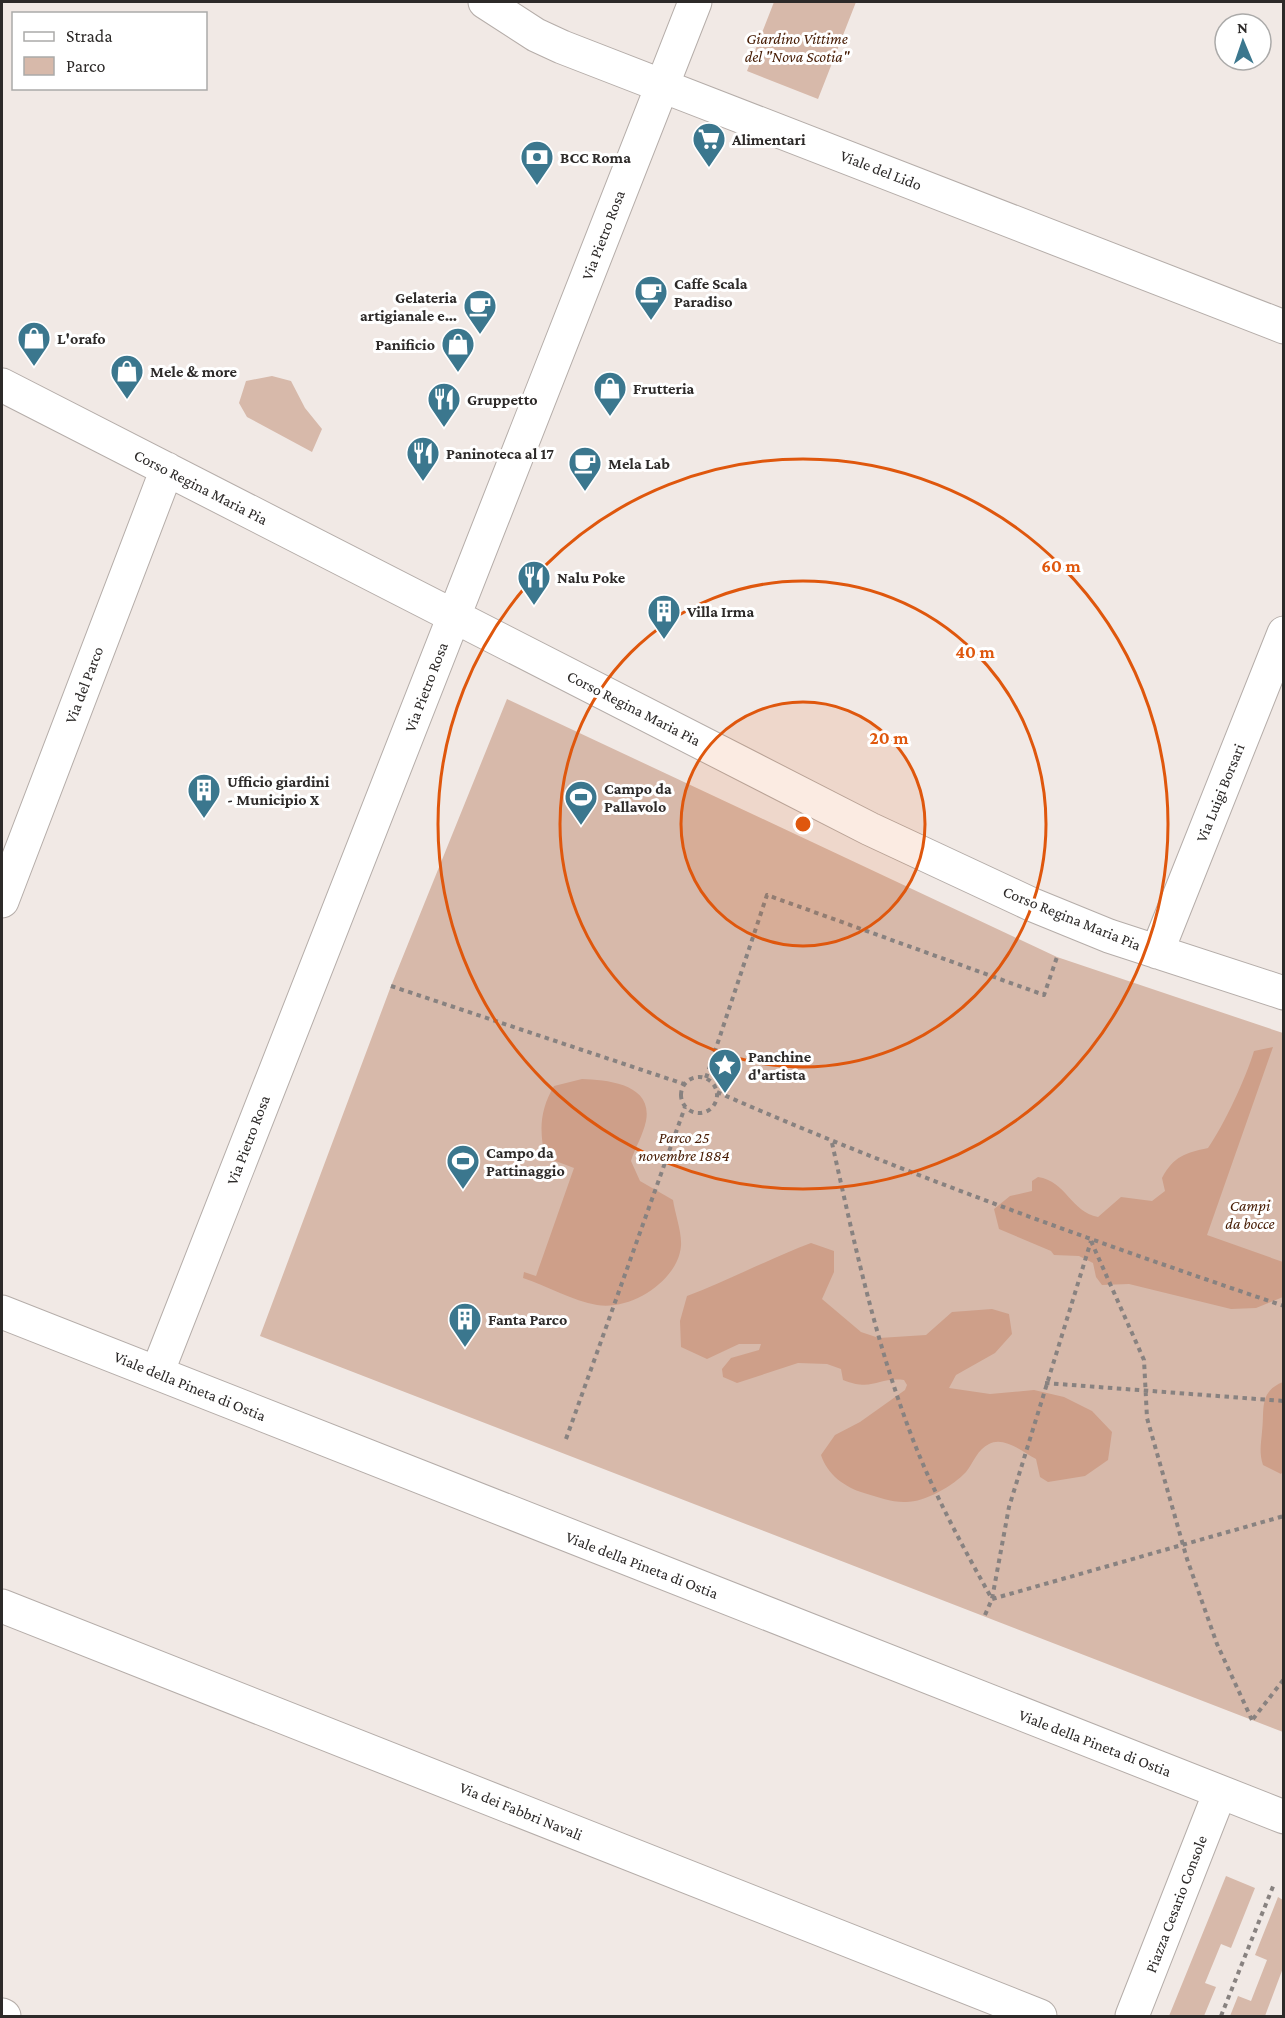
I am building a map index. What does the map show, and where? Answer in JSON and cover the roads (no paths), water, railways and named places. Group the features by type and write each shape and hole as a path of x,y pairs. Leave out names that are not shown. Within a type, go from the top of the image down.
{"street":[{"name":"Viale del Lido","path":"485,2 542,39 1284,327"},
{"name":"Via Pietro Rosa","path":"157,1373 695,2"},
{"name":"Corso Regina Maria Pia","path":"2,385 870,828 1033,905 1158,952 1284,993"},
{"name":"Via del Parco","path":"2,901 14,831 167,469"},
{"name":"Via Luigi Borsari","path":"1158,952 1284,633"},
{"name":"Viale della Pineta di Ostia","path":"2,1312 1284,1817"},
{"name":"Via dei Fabbri Navali","path":"2,1606 1040,2016"},
{"name":"Piazza Cesario Console","path":"1132,2016 1220,1792"}],"place":[{"name":"Alimentari","path":"709,168"},
{"name":"BCC Roma","path":"537,186"},
{"name":"Caffe Scala Paradiso","path":"651,321"},
{"name":"Gelateria artigianale e…","path":"480,335"},
{"name":"L'orafo","path":"34,367"},
{"name":"Panificio","path":"458,373"},
{"name":"Mele & more","path":"127,400"},
{"name":"Frutteria","path":"610,417"},
{"name":"Gruppetto","path":"444,428"},
{"name":"Paninoteca al 17","path":"423,482"},
{"name":"Mela Lab","path":"585,492"},
{"name":"Nalu Poke","path":"534,606"},
{"name":"Villa Irma","path":"664,640"},
{"name":"Ufficio giardini - Municipio X","path":"204,819"},
{"name":"Campo da Pallavolo","path":"581,826"},
{"name":"Panchine d'artista","path":"725,1094"},
{"name":"Campo da Pattinaggio","path":"463,1190"},
{"name":"Fanta Parco","path":"465,1348"}],"park label":[{"name":"Giardino Vittime del \"Nova Scotia\"","path":"797,47"},
{"name":"Parco 25 novembre 1884","path":"684,1146"},
{"name":"Campi da bocce","path":"1250,1214"}]}
